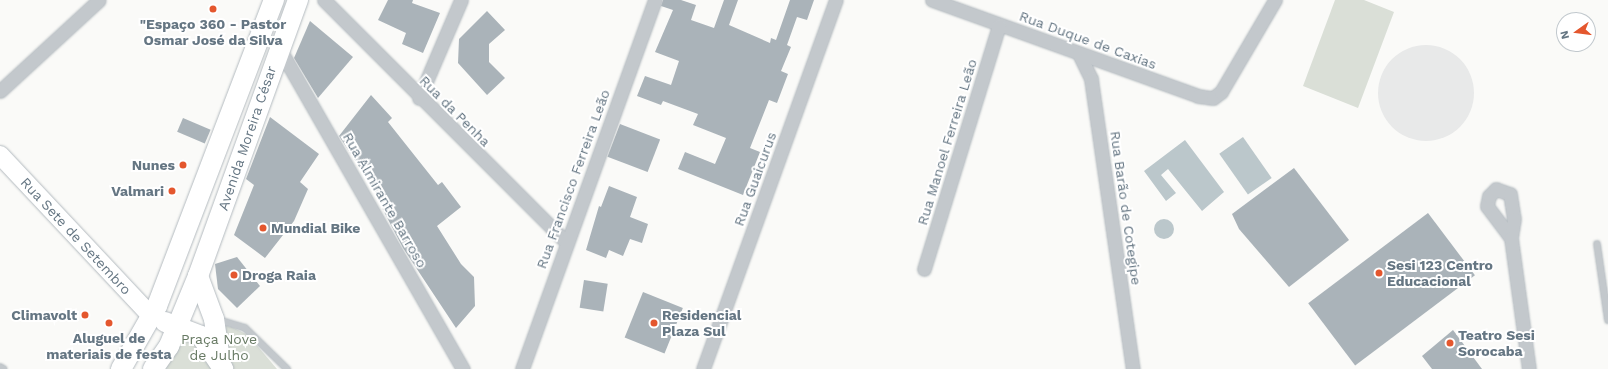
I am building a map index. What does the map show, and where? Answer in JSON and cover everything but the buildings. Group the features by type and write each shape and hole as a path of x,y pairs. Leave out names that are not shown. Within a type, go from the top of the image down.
{"main road":[{"name":"Avenida Moreira César","path":"152,317 274,0"},
{"name":"Avenida Moreira César","path":"198,276 279,48 298,0"},
{"name":"Rua Sete de Setembro","path":"0,155 152,317"},
{"path":"198,276 214,318 222,366"},
{"path":"153,369 178,327 198,276"},
{"path":"126,369 152,317 201,336 222,366"},
{"path":"121,369 135,349"}],"street":[{"path":"0,91 98,0"},
{"name":"Rua da Penha","path":"324,0 419,98 566,242"},
{"path":"419,98 461,0"},
{"name":"Rua Francisco Ferreira Leão","path":"522,369 566,242 655,0"},
{"name":"Rua Guaicurus","path":"703,369 836,0"},
{"name":"Rua Duque de Caxias","path":"932,0 1198,96 1213,98 1221,92 1276,0"},
{"name":"Rua Manoel Ferreira Leão","path":"924,269 999,25"},
{"name":"Rua Almirante Barroso","path":"279,48 463,369"},
{"name":"Rua Barão de Cotegipe","path":"1079,54 1091,79 1133,369"},
{"path":"1511,238 1529,369"}],"lane":[{"path":"1597,244 1608,320"},
{"path":"214,318 245,328 287,369"},
{"path":"0,367 4,369"}],"shaded area":[{"path":"1426,45 1444,48 1460,59 1471,75 1474,93 1471,111 1460,127 1444,138 1426,141 1408,138 1392,127 1381,111 1378,93 1381,75 1392,59 1408,48"},
{"path":"1243,137 1272,178 1248,195 1219,154"},
{"path":"1185,140 1224,192 1202,211 1168,169 1161,175 1176,193 1166,201 1144,171"},
{"path":"1160,219 1168,219 1174,225 1174,233 1168,239 1160,239 1154,233 1154,225"}],"green space":[{"path":"1335,0 1364,0 1394,12 1358,108 1303,86"},
{"name":"Praça Nove de Julho","path":"216,324 232,327 248,335 277,369 164,369 185,337"}],"place":[{"name":"\"Espaço 360 - Pastor Osmar José da Silva","path":"213,9"},
{"name":"Nunes","path":"183,165"},
{"name":"Valmari","path":"172,191"},
{"name":"Mundial Bike","path":"263,228"},
{"name":"Sesi 123 Centro Educacional","path":"1379,273"},
{"name":"Droga Raia","path":"234,275"},
{"name":"Climavolt","path":"85,315"},
{"name":"Aluguel de materiais de festa","path":"109,323"},
{"name":"Residencial Plaza Sul","path":"654,323"},
{"name":"Teatro Sesi Sorocaba","path":"1450,343"}]}
